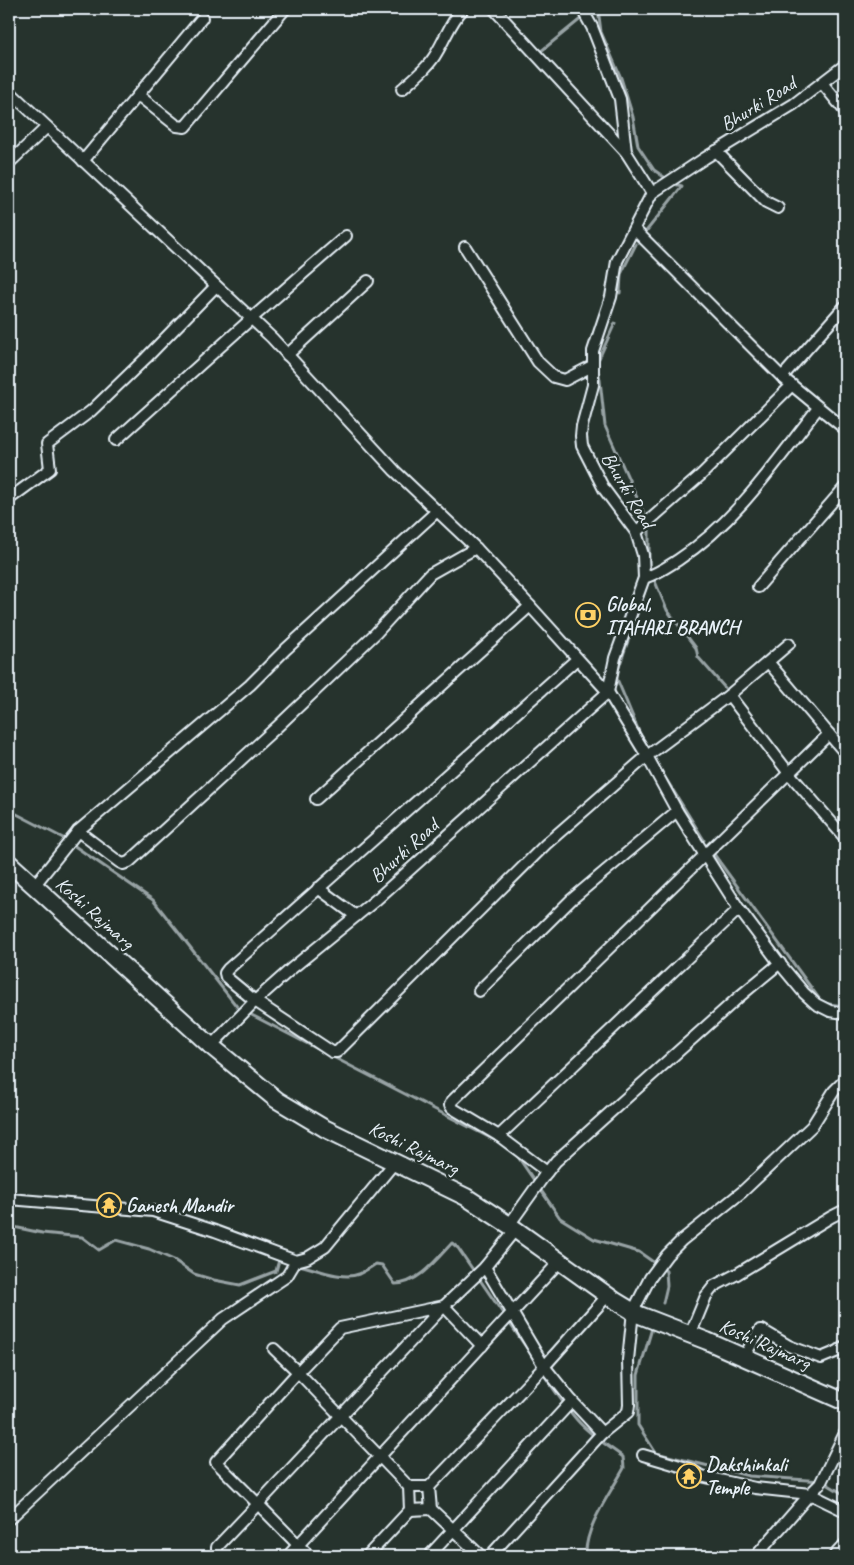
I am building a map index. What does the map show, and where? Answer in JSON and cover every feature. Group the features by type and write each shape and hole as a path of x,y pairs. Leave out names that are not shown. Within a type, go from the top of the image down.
{"main road":[{"name":"Koshi Rajmarg","path":"9,863 210,1046 277,1100 324,1128 466,1197 635,1312 845,1402"}],"street":[{"path":"138,95 176,126 185,127 285,9"},
{"path":"402,89 431,61 455,17 463,9"},
{"path":"494,9 626,152 656,190"},
{"path":"582,9 592,27 620,99 626,152"},
{"path":"83,161 202,18"},
{"name":"Bhurki Road","path":"210,1046 252,1004 356,916 608,692 615,658 644,578 643,555 636,532 604,490 582,446 582,426 593,385 593,351 610,297 617,261 656,190 794,104 845,65"},
{"path":"822,83 845,111"},
{"path":"9,92 287,355 395,471 476,548 608,692 647,756 677,811 738,909 804,993 816,1004 830,1011 845,1014"},
{"path":"9,163 47,127"},
{"path":"716,151 766,202 778,208"},
{"path":"634,229 782,377 845,429"},
{"path":"116,440 346,236"},
{"path":"464,248 538,362 554,377 565,380 592,366"},
{"path":"287,355 368,281"},
{"path":"9,499 50,469 47,444 91,411 216,286"},
{"path":"782,377 845,306"},
{"path":"636,532 701,476 792,385"},
{"path":"644,578 655,575 698,546 718,529 761,482 818,408"},
{"path":"758,586 845,487"},
{"path":"34,886 76,834 250,685 437,511"},
{"path":"76,834 119,862 123,864 129,862 278,726 376,633 430,574 476,548"},
{"path":"316,799 530,606"},
{"path":"577,659 318,888 225,973 226,977 252,1004 282,1018 332,1052 337,1052 546,844 647,756 729,695 769,663 789,644"},
{"path":"769,663 845,753"},
{"path":"729,695 788,772 845,838"},
{"path":"545,1174 499,1136 452,1108 450,1105 452,1101 829,734"},
{"path":"479,991 572,899 677,811"},
{"path":"318,888 356,916"},
{"path":"499,1136 738,909"},
{"path":"217,1556 217,1547 444,1306 479,1273 512,1227 545,1174 556,1161 740,996 780,963"},
{"path":"490,1556 588,1447 628,1412 628,1360 635,1312 650,1278 682,1240 742,1192 812,1126 834,1091 845,1080"},
{"path":"9,1519 223,1319 252,1298 280,1282 287,1276 293,1264 308,1258 324,1247 394,1162"},
{"path":"9,1199 153,1211 215,1231 293,1264"},
{"path":"690,1335 706,1296 714,1286 845,1210"},
{"path":"288,1556 560,1261"},
{"path":"479,1273 542,1369 600,1435"},
{"path":"409,1487 429,1487 542,1369 608,1295"},
{"path":"444,1306 482,1346"},
{"path":"309,1556 216,1462 340,1328 444,1306"},
{"path":"743,1358 760,1330 790,1346 821,1358 845,1346"},
{"path":"274,1348 409,1487 410,1510"},
{"path":"429,1556 570,1403"},
{"path":"756,1556 820,1484 845,1433"},
{"path":"643,1455 690,1469 701,1476 755,1488 810,1494 845,1511"},
{"path":"429,1487 431,1509 482,1556"},
{"path":"367,1556 410,1510 431,1509"},
{"path":"834,1556 845,1544"}],"waterway":[{"path":"598,9 601,32 621,78 633,117 638,146 654,170 674,184 682,186 644,234"},
{"path":"540,52 583,17"},
{"path":"620,293 621,274 636,244"},
{"path":"615,323 597,363 605,426 646,518"},
{"path":"649,526 649,568"},
{"path":"652,577 667,610 696,648 698,657 725,688"},
{"path":"640,734 617,679 618,670 647,585"},
{"path":"661,771 704,840"},
{"path":"9,810 63,838 153,900 238,1008 504,1145"},
{"path":"713,853 820,1000 828,1004 845,1006"},
{"path":"516,1154 560,1218 594,1239 639,1252 666,1271 667,1286 663,1303"},
{"path":"9,1226 42,1233 82,1237 99,1250 116,1240 149,1249 174,1260 194,1274 240,1285 276,1271 279,1260 285,1262"},
{"path":"296,1264 345,1276 359,1274 376,1264 382,1265 395,1284 403,1283 412,1280 426,1270 452,1243 458,1248 535,1360"},
{"path":"653,1325 638,1375 638,1425 656,1453 749,1476 822,1481 845,1495"},
{"path":"542,1372 582,1425 623,1457 624,1468 589,1534 586,1556"}],"place":[{"name":"Global, ITAHARI BRANCH","path":"588,615"},
{"name":"Ganesh Mandir","path":"109,1205"},
{"name":"Dakshinkali Temple","path":"689,1476"}]}
